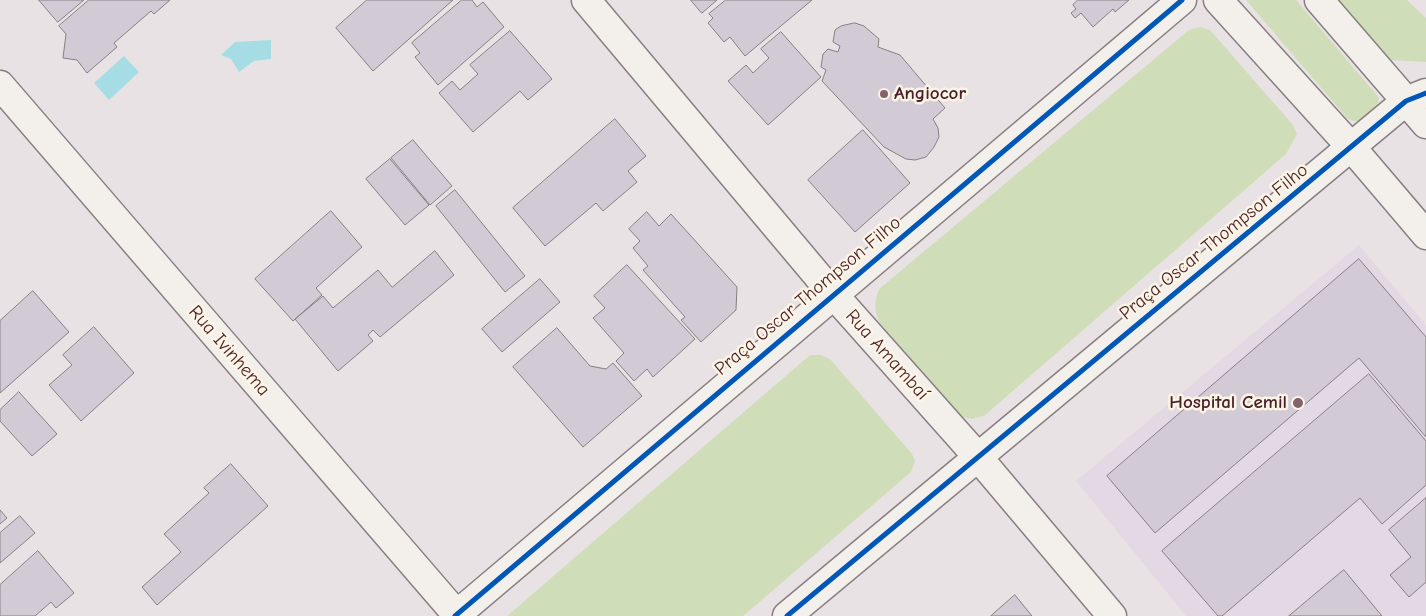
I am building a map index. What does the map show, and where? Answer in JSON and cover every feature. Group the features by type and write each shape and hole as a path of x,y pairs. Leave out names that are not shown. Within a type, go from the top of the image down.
{"street":[{"name":"Rua Amambaí","path":"586,0 833,294 977,456 1112,616"},
{"name":"Praça Oscar Thompson Filho","path":"456,616 833,294 1182,0"},
{"path":"1218,0 1352,148 1426,235"},
{"path":"1318,0 1416,97 1426,124"},
{"name":"Rua Ivinhema","path":"0,85 456,616"},
{"name":"Praça Oscar Thompson Filho","path":"787,616 977,456 1416,97"}],"shaded area":[{"name":"Hospital Cemil","path":"1359,245 1426,325 1426,616 1186,616 1076,481"}],"green space":[{"path":"1246,0 1296,0 1379,98 1372,114 1368,118 1358,121 1347,118"},
{"path":"1337,0 1407,0 1426,18 1426,62 1391,60"},
{"path":"1200,27 1210,30 1293,125 1297,134 1286,154 984,416 972,419 959,416 880,323 875,306 879,289 1189,30"},
{"path":"810,355 821,355 830,359 912,454 915,461 911,472 743,616 507,616"}],"water":[{"path":"271,40 271,59 254,61 239,72 231,59 221,55 235,42"},
{"path":"124,56 139,72 109,100 94,83"}],"building":[{"path":"39,0 84,0 58,22"},
{"path":"89,0 170,0 154,14 151,11 114,43 117,47 87,73 77,60 63,58 66,34 59,26"},
{"path":"367,0 453,0 373,71 336,28"},
{"path":"462,0 472,0 477,7 483,2 504,27 438,85 415,57 420,53 412,43"},
{"path":"691,0 717,0 702,13"},
{"path":"726,0 812,0 745,56 730,37 724,42 708,23 713,18 709,14"},
{"path":"1078,0 1129,0 1115,12 1113,9 1093,27 1081,13 1075,18 1071,13 1076,9 1073,5"},
{"name":"Angiocor","path":"855,23 864,26 879,39 878,47 900,55 945,108 933,119 938,128 939,137 926,157 915,160 906,159 884,147 822,81 826,70 821,67 823,54 828,49 838,52 840,46 833,42 835,30 841,26"},
{"path":"510,31 552,79 528,100 520,91 473,132 439,93 452,81 460,90 478,74 470,65"},
{"path":"781,32 821,77 768,125 728,81 746,65 753,73 769,58 761,49"},
{"path":"615,119 646,156 628,171 637,182 603,211 596,203 545,246 513,208"},
{"path":"863,130 910,183 855,232 808,180"},
{"path":"413,140 452,186 430,205 391,158"},
{"path":"390,159 429,205 405,225 366,179"},
{"path":"455,190 525,276 505,292 436,206"},
{"path":"331,211 362,247 316,288 322,295 293,321 255,279"},
{"path":"647,212 659,226 671,214 737,287 736,310 701,342 681,320 685,317 643,270 648,266 633,248 640,241 629,229"},
{"path":"435,251 454,275 380,337 373,330 368,335 373,341 338,371 295,319 323,296 333,308 378,270 392,287"},
{"path":"1359,259 1426,337 1426,437 1359,358 1155,533 1107,476"},
{"path":"627,265 695,339 653,377 647,369 634,381 616,361 624,353 593,318 605,308 594,296"},
{"path":"540,279 560,302 502,352 482,329"},
{"path":"33,291 69,332 0,393 0,321"},
{"path":"94,327 134,373 81,421 49,385 72,365 63,355"},
{"path":"557,328 590,366 606,369 613,363 642,396 583,447 513,367"},
{"path":"1369,374 1426,441 1426,485 1382,524 1360,498 1222,616 1218,616 1162,551"},
{"path":"19,392 57,434 32,456 0,421 0,410"},
{"path":"231,464 268,506 157,605 142,587 181,552 164,534 209,493 204,488"},
{"path":"1426,498 1426,582 1409,597 1390,575 1411,557 1389,530"},
{"path":"0,510 7,518 0,524"},
{"path":"20,516 35,533 0,563 0,533"},
{"path":"38,551 74,593 56,608 51,602 35,616 0,616 0,585"},
{"path":"1344,570 1382,616 1289,616"},
{"path":"1015,595 1032,616 991,616"}],"cycle path":[{"path":"455,616 1182,0"},
{"path":"787,616 1406,101 1426,93"}],"place":[{"name":"Angiocor","path":"884,94"},
{"name":"Hospital Cemil","path":"1298,403"}]}
